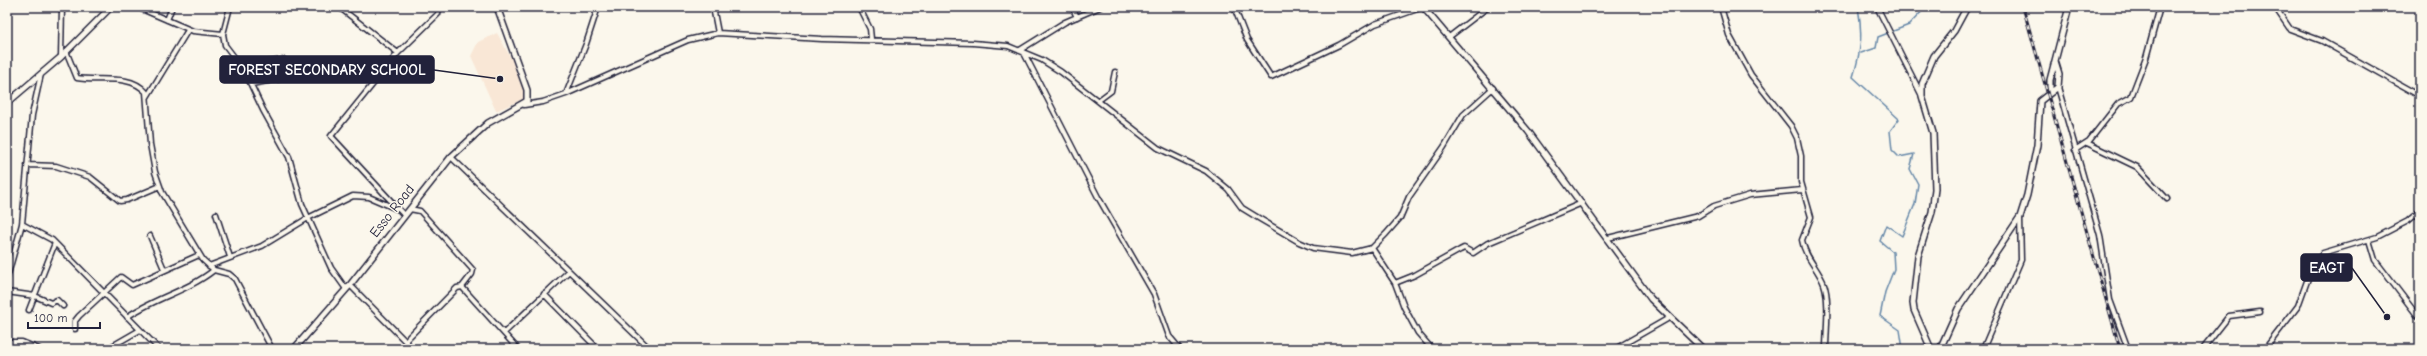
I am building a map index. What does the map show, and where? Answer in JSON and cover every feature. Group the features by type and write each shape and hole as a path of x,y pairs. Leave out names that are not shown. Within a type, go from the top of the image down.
{"street":[{"path":"61,57 62,7"},
{"path":"7,103 61,57 111,7"},
{"path":"138,7 188,30 223,34"},
{"path":"167,20 172,7"},
{"path":"230,7 223,34 225,45 244,70 263,110 289,156 298,192 331,268 348,287 413,349"},
{"path":"339,7 398,53"},
{"path":"404,215 331,136 398,53 436,16 439,7"},
{"path":"497,7 527,90 528,97 524,105"},
{"path":"566,94 586,44 598,7"},
{"path":"713,7 718,33"},
{"path":"859,7 870,29 871,39"},
{"path":"1072,7 1076,17"},
{"path":"1022,51 1054,28 1100,7"},
{"path":"1234,7 1247,40 1272,77 1339,45 1375,24 1423,7 1528,130 1640,283 1669,318 1703,349"},
{"path":"1449,38 1488,7"},
{"path":"1721,7 1729,35 1751,75 1795,132 1800,145 1802,190 1811,217 1809,227 1803,236 1803,245 1810,263 1822,278 1826,289 1826,349"},
{"path":"1878,7 1922,96 1934,133 1935,189 1932,212 1918,256 1913,302 1914,310 1931,349"},
{"path":"1922,96 1922,84 1927,69 1936,52 1954,31 1967,7"},
{"path":"2050,93 2050,80 2069,7"},
{"path":"2075,150 2087,143 2118,104 2131,97 2146,58 2160,7"},
{"path":"2275,7 2290,29 2329,44 2420,96"},
{"path":"147,97 188,30"},
{"path":"524,105 543,102 566,94 688,40 718,33 973,43 1008,46 1022,51 1061,72 1099,100 1158,148 1206,170 1228,189 1242,208 1299,242 1313,248 1343,252 1372,248 1400,218 1409,196 1444,147 1463,115 1492,88"},
{"path":"66,51 77,78 108,78 127,82 143,89 147,97 150,144 155,172 160,186 199,255 214,270 229,274 235,279 272,349"},
{"path":"1022,51 1098,197 1154,294 1169,336 1180,349"},
{"path":"244,70 264,63 284,60 280,79 251,84"},
{"path":"2055,61 2059,74 2058,87 2100,235 2110,300 2120,332 2128,349"},
{"path":"1099,100 1111,91 1115,72"},
{"path":"7,278 22,224 32,115 42,73"},
{"path":"1940,349 1958,309 2020,217 2027,195 2037,145 2040,102 2058,87"},
{"name":"Esso Road","path":"294,349 348,287 409,208 451,157 488,123 524,105"},
{"path":"2087,143 2137,167 2167,199"},
{"path":"451,157 649,349"},
{"path":"27,165 56,166 90,177 120,201 160,186"},
{"path":"1608,238 1698,216 1714,206 1750,195 1802,190"},
{"path":"209,266 262,246 308,218 353,196 369,197 399,210"},
{"path":"1395,283 1415,275 1464,248 1473,253 1488,243 1582,203"},
{"path":"405,341 457,288 462,287 472,274 472,270 420,211 409,208"},
{"path":"2265,349 2298,306 2311,270 2323,253 2369,240 2408,222 2420,212"},
{"path":"216,214 230,257"},
{"path":"1983,349 2021,260 2020,217"},
{"path":"22,224 40,232 56,243 159,349"},
{"path":"150,236 164,269"},
{"path":"2369,240 2375,260 2420,319"},
{"path":"29,310 56,243"},
{"path":"1372,248 1395,283 1404,307 1418,333 1432,349"},
{"path":"75,329 75,321 103,292 121,277 132,285 164,269 199,255"},
{"path":"127,317 146,304 191,285 214,270"},
{"path":"504,333 568,272"},
{"path":"462,287 518,349"},
{"path":"7,292 35,296 51,303 57,300 63,306"},
{"path":"544,294 598,349"},
{"path":"2206,348 2229,316 2260,312"},
{"path":"1616,349 1669,318"},
{"path":"107,349 140,330"},
{"path":"7,342 22,342 39,349"}],"shaded area":[{"path":"497,33 512,60 526,98 496,111 471,56 478,42"}],"waterway":[{"path":"1858,7 1861,34 1858,59 1853,77 1899,119 1890,131 1892,150 1899,157 1914,154 1910,169 1918,184 1915,204 1902,236 1886,225 1880,241 1893,252 1894,269 1885,292 1880,316 1900,330 1903,349"},
{"path":"1861,53 1876,48 1878,37 1909,25 1926,7"}],"railway":[{"path":"2023,7 2120,349"}],"place":[{"name":"FOREST SECONDARY SCHOOL","path":"500,79"},
{"name":"EAGT","path":"2387,317"}]}
